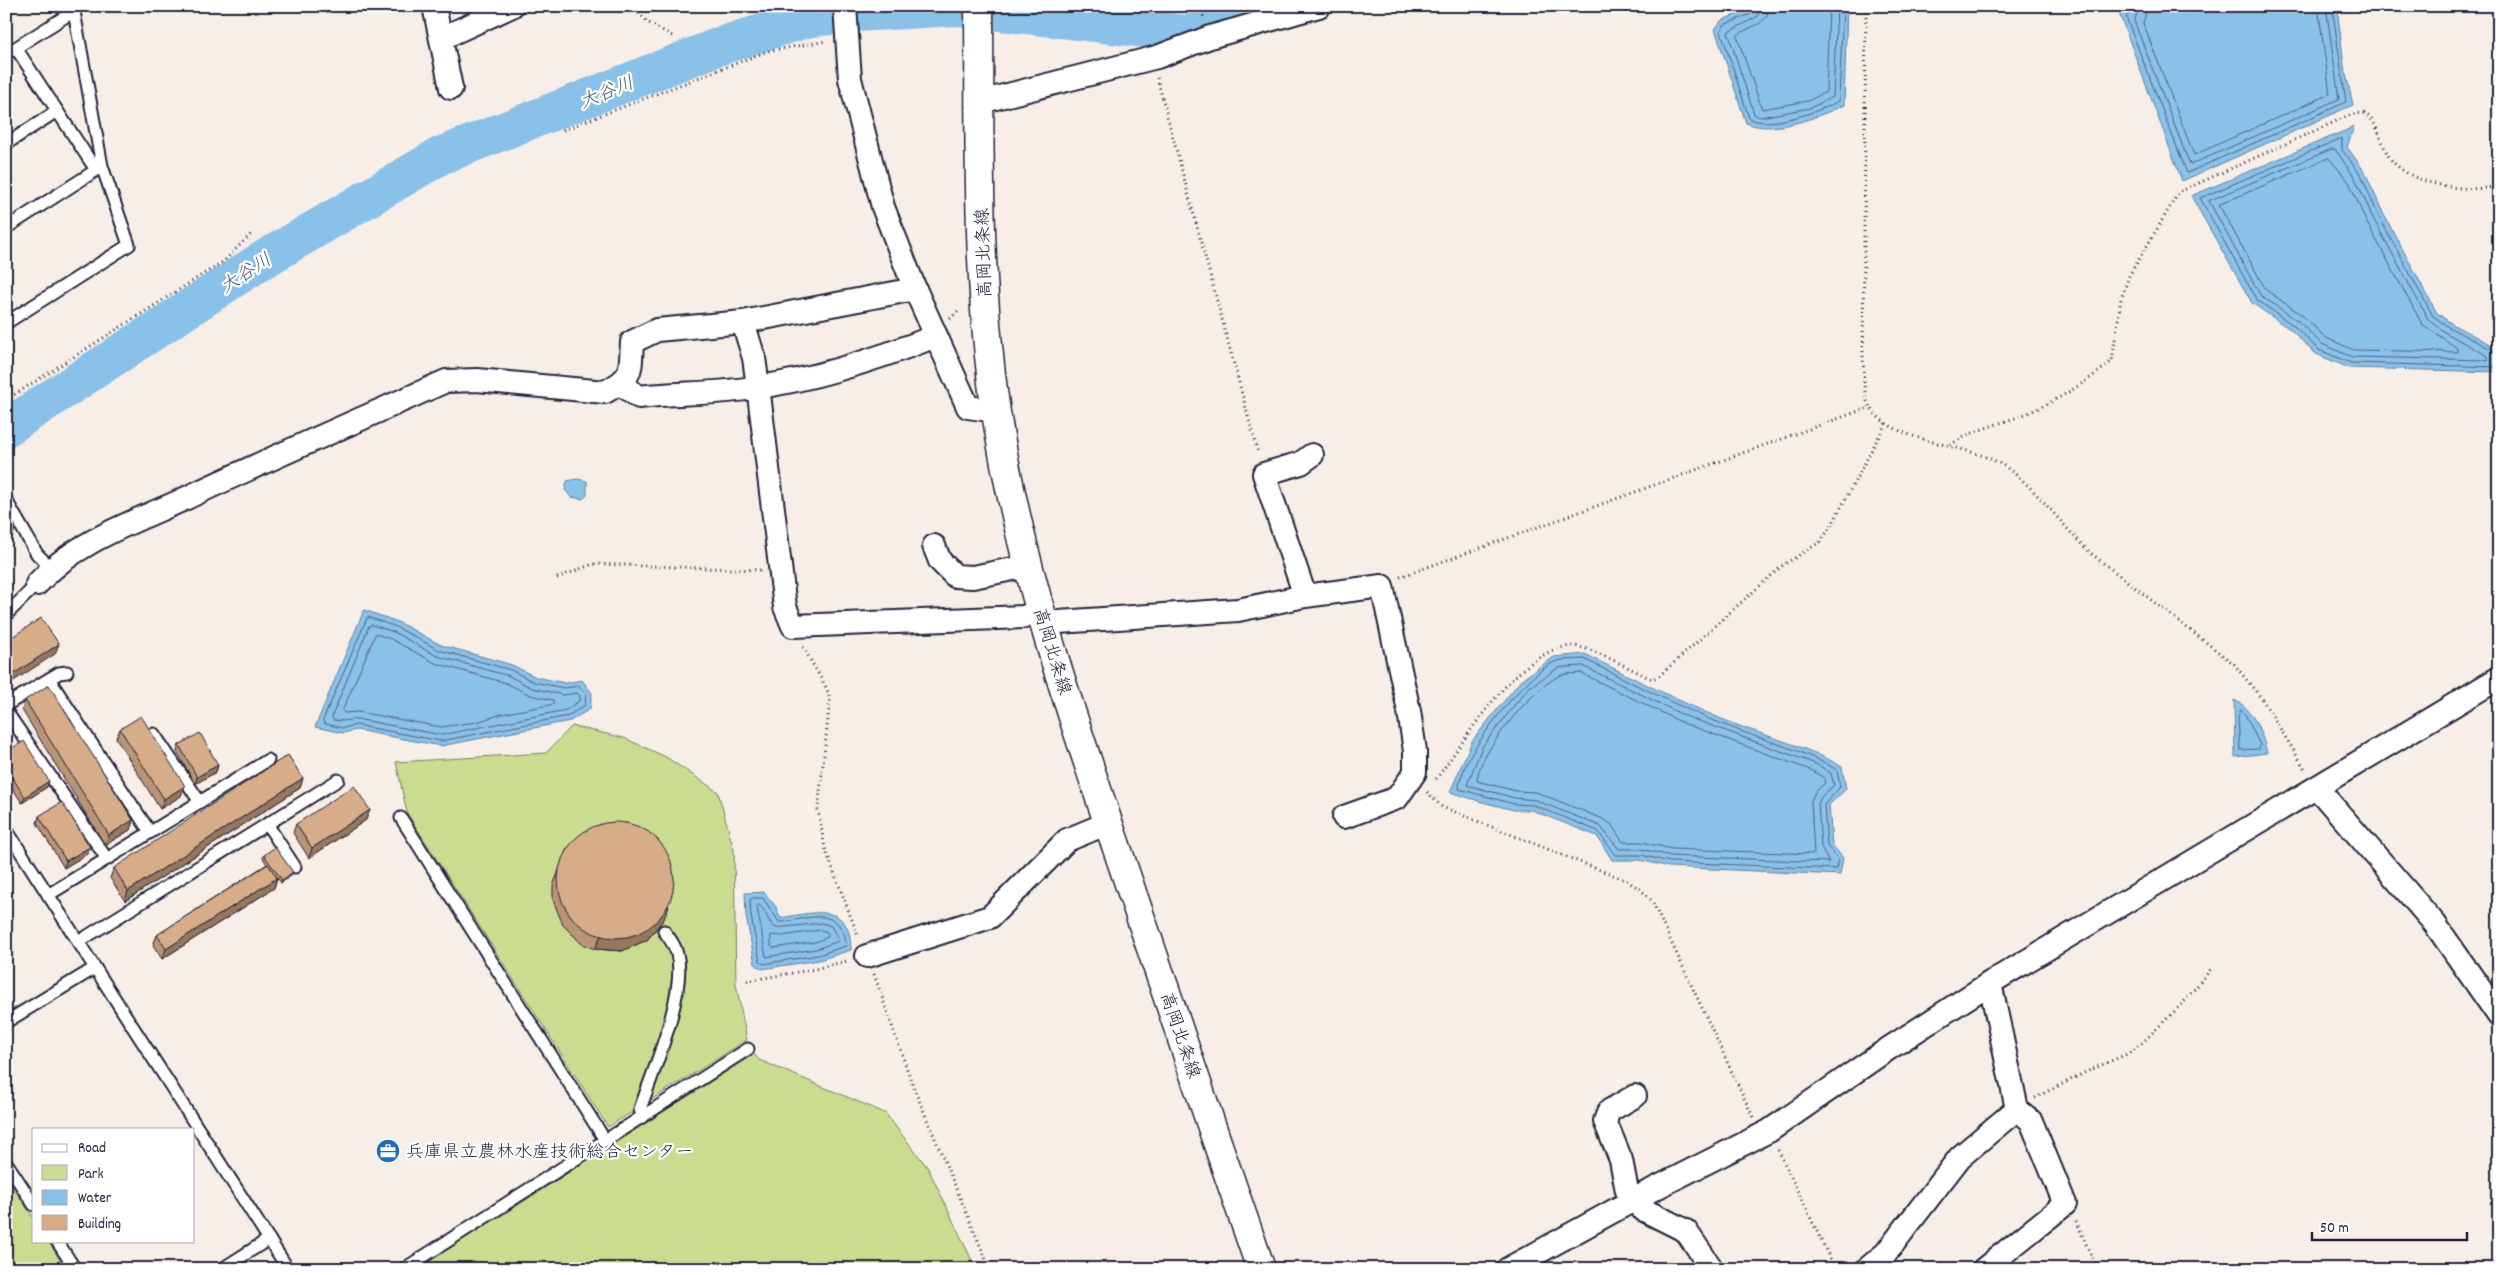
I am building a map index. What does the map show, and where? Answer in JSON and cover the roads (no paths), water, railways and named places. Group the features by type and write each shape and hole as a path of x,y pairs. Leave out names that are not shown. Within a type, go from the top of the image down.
{"main road":[{"name":"高岡北条線","path":"979,18 984,296 996,411 1011,499 1042,617 1108,822 1261,1269"}],"street":[{"path":"434,6 451,88"},
{"path":"442,38 512,6"},
{"path":"845,6 850,79 882,207 915,289 968,407 996,411"},
{"path":"980,102 1152,58 1210,37 1319,6"},
{"path":"44,576 100,538 253,466 446,381 478,380 605,392 620,384 630,374 632,342 657,330 743,322 915,289"},
{"path":"743,322 754,358 779,570 785,607 793,626 1024,616 1042,617 1238,610 1306,596 1382,586 1409,712 1420,782 1397,798 1344,817"},
{"path":"620,384 639,397 674,393 713,393 758,388 858,364 935,333"},
{"path":"1306,596 1264,474 1301,464 1312,455"},
{"path":"934,546 940,562 954,576 973,577 1028,566"},
{"path":"1508,1269 1634,1200 1765,1133 1990,983 2499,678"},
{"path":"2317,788 2435,924 2499,1016"},
{"path":"866,956 990,917 1067,840 1108,822"},
{"path":"1984,1269 2065,1204 2031,1121 2017,1109 1990,983"},
{"path":"1635,1096 1609,1111 1605,1121 1621,1160 1627,1191 1642,1209 1686,1231 1712,1269"},
{"path":"1867,1269 1886,1253 1960,1157 2017,1109"}],"lane":[{"path":"6,323 129,245 99,168 74,8 11,51 99,168"},
{"path":"6,144 57,111"},
{"path":"6,228 99,168"},
{"path":"6,500 37,554 44,576 6,614"},
{"path":"6,705 59,673 66,672"},
{"path":"49,679 150,832"},
{"path":"6,711 107,859"},
{"path":"154,734 200,802"},
{"path":"48,895 268,760"},
{"path":"78,942 338,780"},
{"path":"401,818 605,1140"},
{"path":"267,824 295,867"},
{"path":"6,829 288,1269"},
{"path":"642,1116 640,1109 660,1054 678,988 678,956 674,944 664,931"},
{"path":"6,1022 95,968"},
{"path":"404,1269 748,1049"},
{"path":"6,1162 32,1201"},
{"path":"222,1269 268,1239"},
{"path":"58,1242 75,1269"}],"water":[{"path":"1755,6 1847,6 1844,105 1822,115 1782,126 1757,126 1746,123 1715,29 1721,21"},
{"path":"2134,6 2337,6 2344,65 2353,105 2182,181 2119,13"},
{"path":"2354,127 2347,147 2365,172 2383,213 2437,313 2452,324 2499,349 2499,372 2349,368 2316,354 2291,330 2252,303 2191,196"},
{"path":"577,479 587,481 587,495 583,499 571,497 565,490 567,481"},
{"path":"364,610 398,622 441,645 512,665 536,677 565,683 582,680 592,693 590,709 570,721 441,746 356,730 343,733 315,727"},
{"path":"1585,654 1657,690 1711,714 1801,747 1842,767 1846,789 1829,805 1832,845 1843,858 1840,875 1669,867 1640,860 1612,860 1597,836 1531,810 1514,810 1450,792 1472,741 1521,680 1554,657"},
{"path":"2234,700 2246,708 2256,722 2267,753 2235,757"},
{"path":"764,892 776,907 780,918 817,913 828,913 837,917 844,923 849,934 851,950 819,960 762,969 755,964 746,916 745,893"}],"waterway":[{"name":"大谷川","path":"6,428 261,261 440,156 720,46 806,19 855,13 957,7 1187,34 1277,6"}],"place":[{"name":"兵庫県立農林水産技術総合センター","path":"388,1151"}]}
